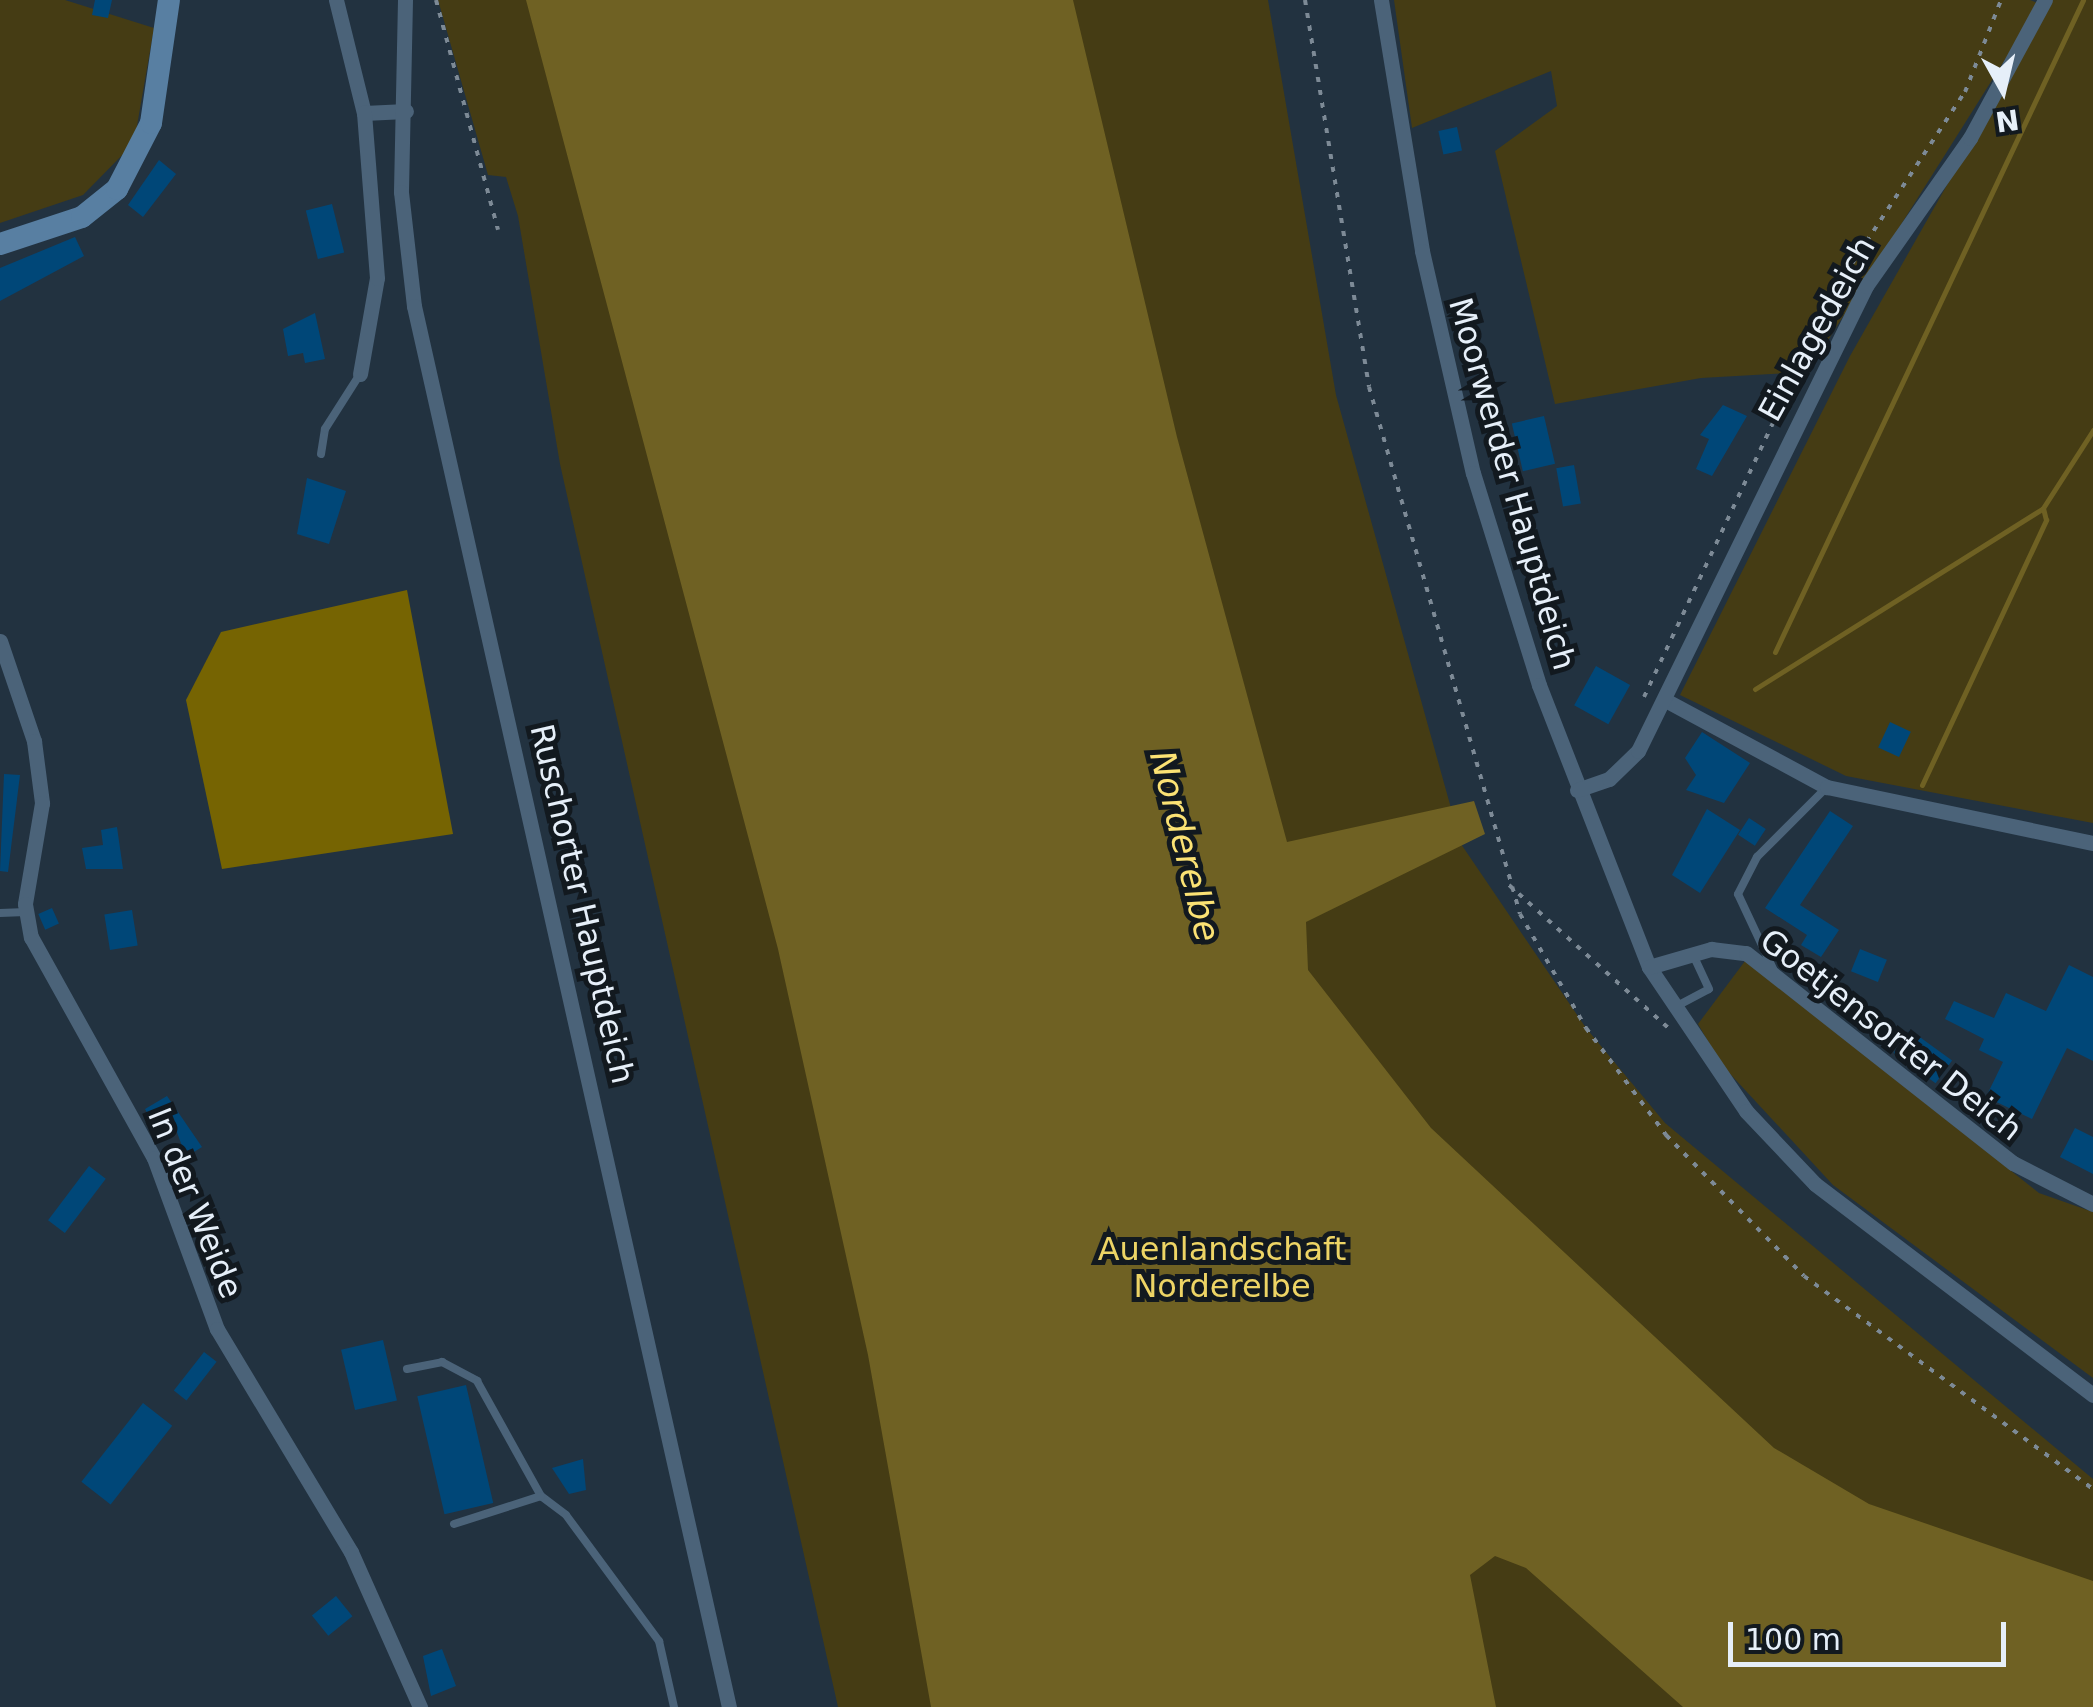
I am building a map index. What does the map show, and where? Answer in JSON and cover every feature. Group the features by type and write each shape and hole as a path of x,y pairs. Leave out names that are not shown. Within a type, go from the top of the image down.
{"street":[{"path":"0,244 82,217 117,188 150,123 169,0"},
{"path":"336,0 364,113 377,278 360,374"},
{"name":"Ruschorter Hauptdeich","path":"405,0 402,192 414,306 729,1707"},
{"name":"Moorwerder Hauptdeich","path":"1381,0 1446,367 1503,577 1577,790 1648,967 1687,1034 1815,1184 2093,1395"},
{"name":"Einlagedeich","path":"1577,790 1626,768 1667,701 1866,286 1970,138 2045,0"},
{"path":"364,113 406,111"},
{"path":"0,641 42,803 26,912"},
{"path":"1667,701 1826,787 2093,842"},
{"name":"In der Weide","path":"26,912 154,1158 217,1329 351,1552 420,1707"},
{"name":"Goetjensorter Deich","path":"1648,967 1730,948 1776,978 2013,1163 2093,1204"}],"lane":[{"path":"321,454 325,429 360,374"},
{"path":"1776,978 1738,894 1758,857 1826,787"},
{"path":"0,913 26,912"},
{"path":"1670,1008 1709,989 1692,954"},
{"path":"407,1369 442,1362 477,1380 541,1496 651,1628 674,1707"},
{"path":"454,1524 541,1496"}],"path":[{"path":"436,0 498,230"},
{"path":"1507,883 1661,1028 1687,1034"}],"green space":[{"path":"0,0 65,0 154,28 134,143 83,195 0,223"},
{"name":"Auenlandschaft Norderelbe","path":"438,0 1268,0 1336,395 1461,844 1586,1028 1665,1123 2093,1479 2093,1707 838,1707 560,464 518,216 506,177 488,175"},
{"path":"1394,0 2030,0 2040,4 1808,372 1701,378 1555,404 1495,151 1557,106 1551,71 1412,128"},
{"path":"2052,0 2093,0 2093,823 1846,776 1680,695 1850,356"},
{"path":"1745,961 2039,1193 2093,1212 2093,1378 1833,1185 1721,1064 1698,1024"}],"shaded area":[{"path":"407,590 453,834 222,869 186,700 221,632"}],"water":[{"name":"Auenlandschaft Norderelbe","path":"526,0 1073,0 1177,437 1287,842 1474,801 1485,834 1306,922 1308,970 1431,1128 1774,1448 1869,1504 2093,1581 2093,1707 1683,1707 1526,1568 1495,1556 1470,1575 1496,1707 931,1707 868,1355 778,949"}],"building":[{"path":"95,0 112,0 108,18 92,15"},
{"path":"1457,127 1462,150 1443,154 1438,131"},
{"path":"159,160 176,174 143,217 128,205"},
{"path":"332,204 344,253 318,259 306,211"},
{"path":"75,237 84,256 0,301 0,268"},
{"path":"315,313 325,359 305,363 303,353 288,356 283,329"},
{"path":"1723,405 1747,416 1712,476 1696,469 1709,439 1700,435"},
{"path":"1544,416 1555,464 1523,471 1512,423"},
{"path":"1574,465 1581,503 1563,507 1556,468"},
{"path":"307,478 346,491 329,544 297,534"},
{"path":"1596,666 1630,685 1608,724 1574,705"},
{"path":"1890,722 1911,732 1899,757 1878,747"},
{"path":"1702,732 1750,763 1724,803 1686,790 1696,775 1685,758"},
{"path":"4,774 20,775 8,872 0,871"},
{"path":"1707,809 1740,830 1700,893 1672,875"},
{"path":"1830,811 1853,826 1800,905 1839,930 1821,957 1801,945 1807,935 1765,908"},
{"path":"1749,818 1766,829 1755,846 1738,835"},
{"path":"117,827 123,869 86,869 82,848 103,845 101,830"},
{"path":"52,908 59,924 45,930 38,914"},
{"path":"132,910 138,946 110,950 104,914"},
{"path":"1860,949 1887,960 1878,982 1851,971"},
{"path":"2069,965 2093,977 2093,1061 2067,1048 2032,1119 1986,1097 2003,1062 1979,1050 1984,1039 1945,1019 1954,1001 1994,1018 2006,993 2046,1011"},
{"path":"1910,1030 1952,1061 1936,1083 1894,1053"},
{"path":"167,1096 202,1147 186,1157 175,1127 160,1136 145,1109"},
{"path":"2075,1128 2093,1137 2093,1174 2060,1157"},
{"path":"89,1166 106,1179 65,1233 48,1220"},
{"path":"383,1340 397,1400 355,1410 341,1350"},
{"path":"204,1352 217,1362 186,1400 174,1391"},
{"path":"466,1385 493,1503 445,1514 417,1396"},
{"path":"143,1403 172,1426 111,1505 81,1482"},
{"path":"583,1459 586,1490 569,1494 552,1468"},
{"path":"336,1596 352,1616 328,1636 312,1616"},
{"path":"442,1649 456,1686 431,1696 423,1656"}],"waterway":[{"path":"1775,652 2083,0"},
{"path":"1755,689 2043,508 2093,430"},
{"path":"1922,785 2046,520 2043,508"}],"water label":[{"name":"Norderelbe","path":"1185,846"}]}
